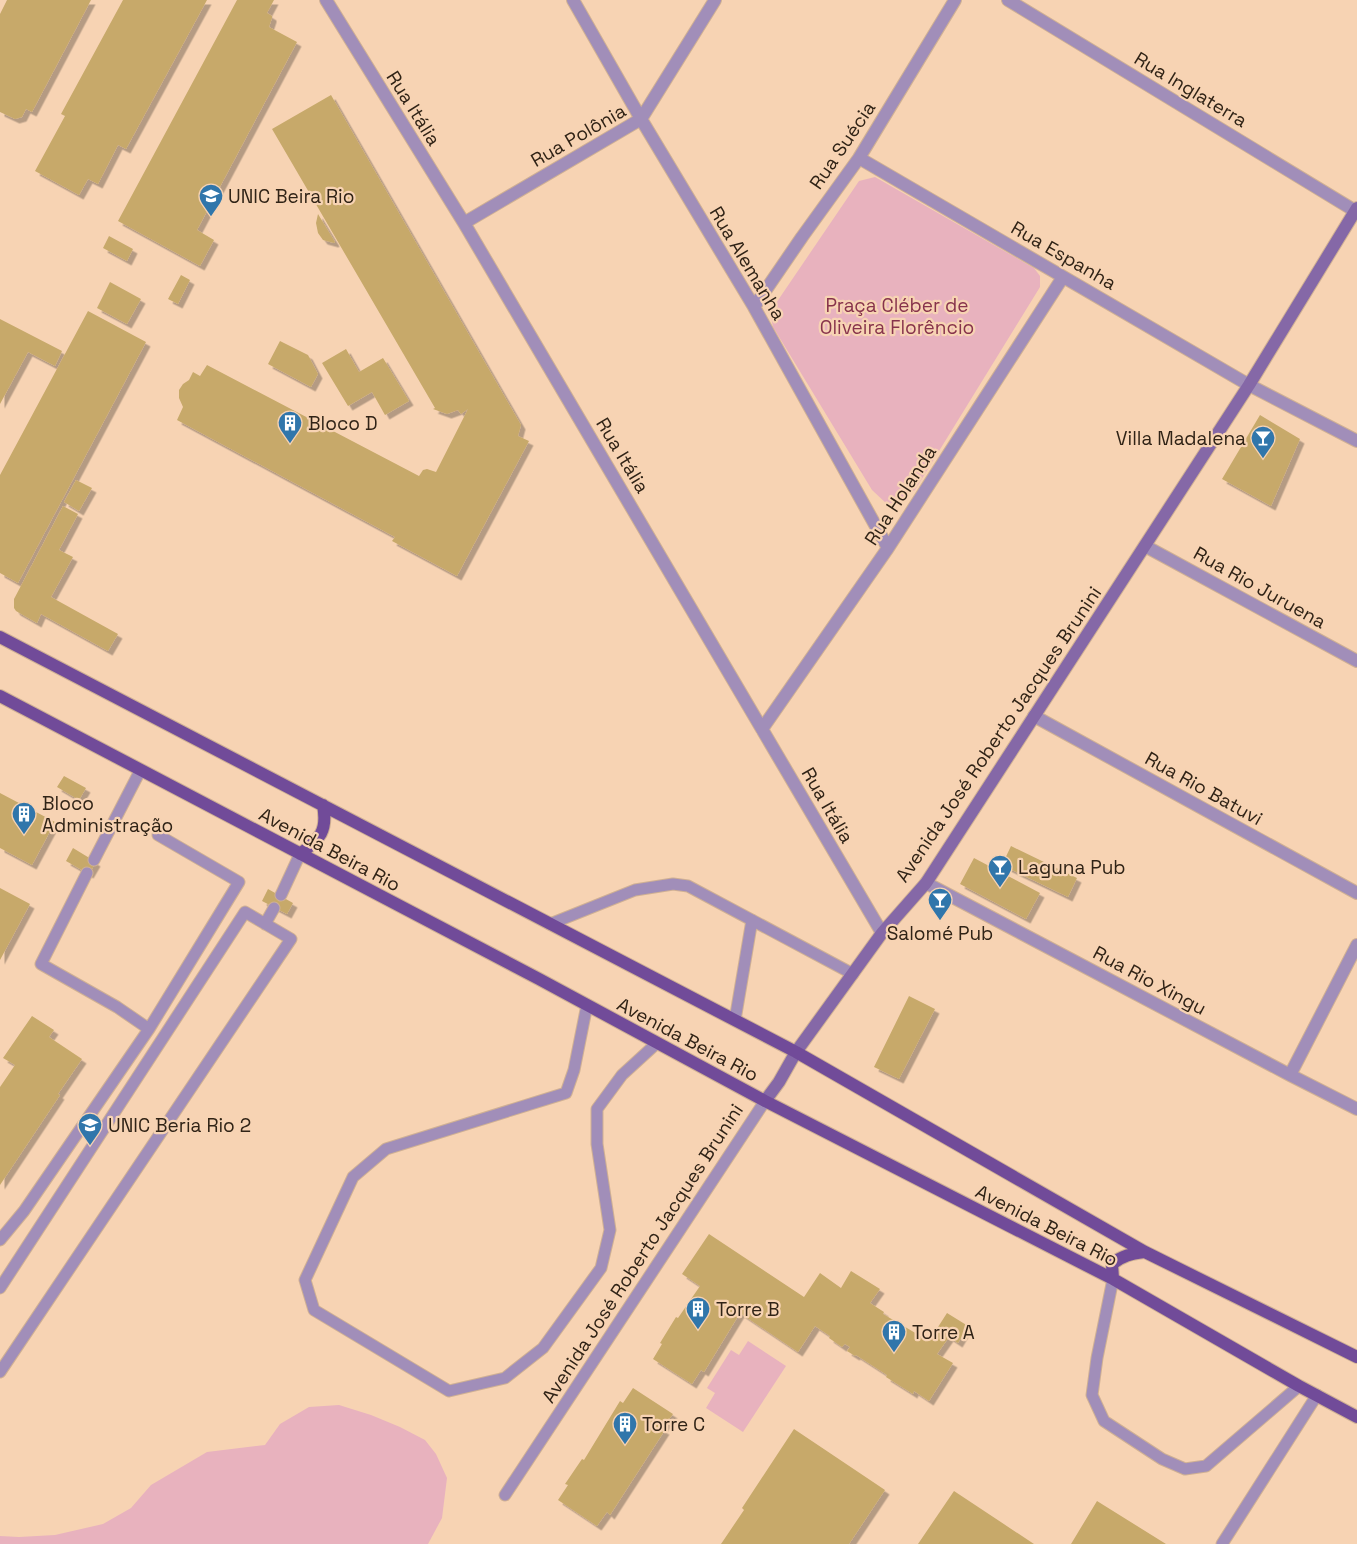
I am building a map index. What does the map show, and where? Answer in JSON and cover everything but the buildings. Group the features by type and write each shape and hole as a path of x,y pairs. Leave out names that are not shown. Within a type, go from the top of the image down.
{"main road":[{"name":"Avenida José Roberto Jacques Brunini","path":"765,1101 779,1082 796,1052 882,933 926,883 1249,385 1356,210"},
{"name":"Avenida Beira Rio","path":"0,637 796,1052 1144,1252 1357,1357"},
{"name":"Avenida Beira Rio","path":"0,696 587,1005 765,1101 1113,1279 1299,1386 1357,1417"},
{"path":"300,854 322,832 325,824 323,805"},
{"path":"1113,1279 1112,1264 1130,1253 1144,1252"}],"street":[{"name":"Rua Itália","path":"326,0 464,223 882,933"},
{"name":"Rua Alemanha","path":"573,0 641,119 754,307 888,548"},
{"name":"Rua Polônia","path":"464,223 641,119 715,0"},
{"name":"Rua Suécia","path":"754,307 859,158 955,0"},
{"name":"Rua Inglaterra","path":"1008,0 1356,210"},
{"name":"Rua Espanha","path":"859,158 1249,385 1357,441"},
{"name":"Rua Holanda","path":"762,730 888,548 1063,276"},
{"name":"Rua Rio Juruena","path":"1145,546 1357,661"},
{"name":"Rua Rio Batuvi","path":"1034,716 1357,893"},
{"name":"Rua Rio Xingu","path":"926,883 1357,1109"},
{"path":"1290,1075 1357,945"}],"lane":[{"path":"94,860 140,771"},
{"path":"0,1240 24,1211 150,1029 239,882 158,835"},
{"path":"280,895 300,854"},
{"path":"87,873 41,964 117,1007 150,1029"},
{"path":"550,924 635,890 673,884 688,886 853,974"},
{"path":"265,924 274,908"},
{"path":"0,1288 245,912 291,939 0,1372"},
{"path":"734,1020 752,920"},
{"path":"587,1005 574,1070 566,1093 386,1149 353,1177 305,1280 314,1310 449,1391 505,1378 543,1348 601,1268 610,1230 597,1144 597,1109 622,1075 657,1043"},
{"name":"Avenida José Roberto Jacques Brunini","path":"505,1495 765,1101"},
{"path":"1113,1279 1097,1358 1092,1395 1104,1421 1162,1459 1185,1469 1206,1466 1299,1386"},
{"path":"1222,1544 1317,1395"}],"green space":[{"name":"Praça Cléber de Oliveira Florêncio","path":"875,177 1034,268 1040,276 1040,287 915,490 888,505 872,490 773,327 770,312 859,181"},
{"path":"748,1341 786,1366 743,1432 706,1408 715,1393 707,1388 731,1350 739,1355"},
{"path":"339,1405 400,1427 425,1440 436,1454 447,1478 442,1518 428,1544 0,1544 0,1536 55,1535 103,1524 131,1508 151,1485 207,1452 265,1445 280,1424 309,1407"}],"place":[{"name":"UNIC Beira Rio","path":"211,217"},
{"name":"Bloco D","path":"290,444"},
{"name":"Villa Madalena","path":"1263,459"},
{"name":"Bloco Administração","path":"24,835"},
{"name":"Laguna Pub","path":"1000,888"},
{"name":"Salomé Pub","path":"940,921"},
{"name":"UNIC Beria Rio 2","path":"90,1146"},
{"name":"Torre B","path":"698,1330"},
{"name":"Torre A","path":"894,1353"},
{"name":"Torre C","path":"625,1445"}]}
